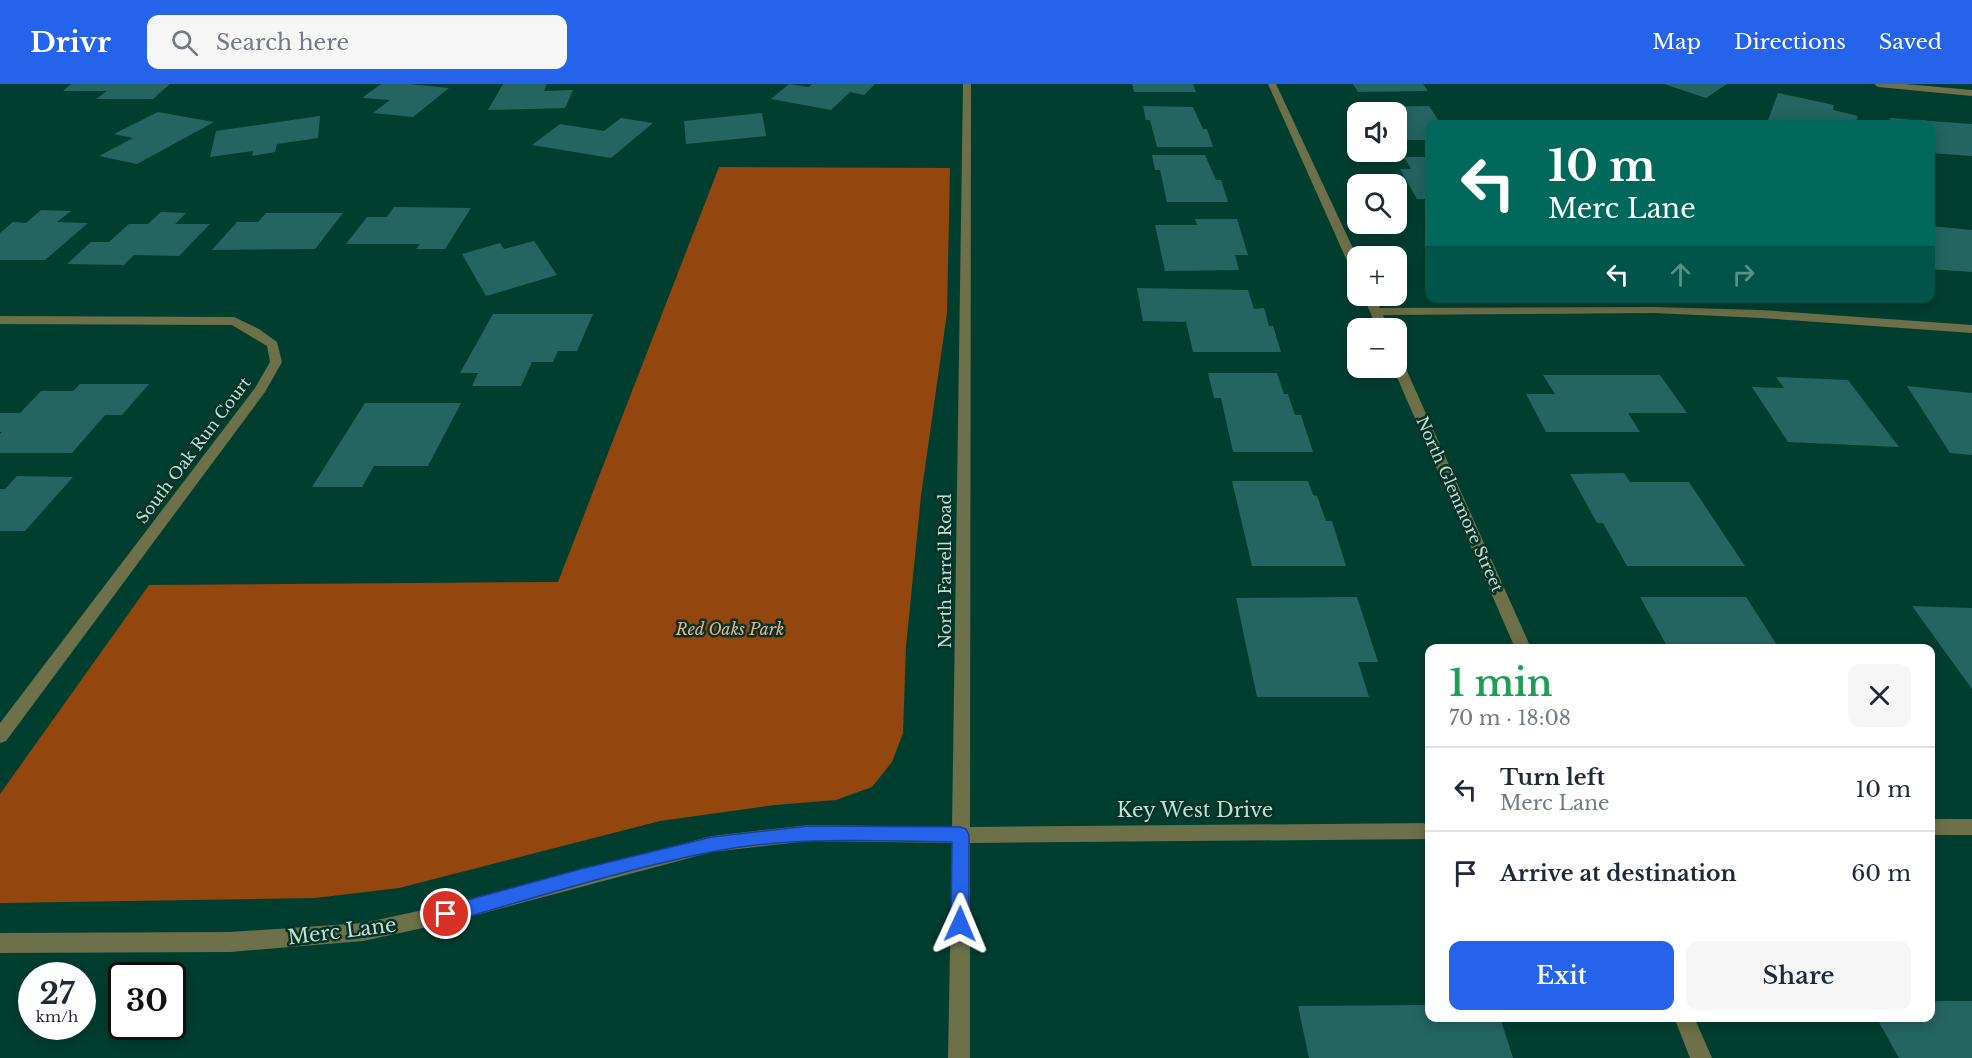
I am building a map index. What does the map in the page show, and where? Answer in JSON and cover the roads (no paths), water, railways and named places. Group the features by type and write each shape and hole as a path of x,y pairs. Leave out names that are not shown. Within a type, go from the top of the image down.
{"street":[{"name":"North Farrell Road","path":"959,1058 967,84"},
{"path":"1272,84 1347,248"},
{"path":"1878,84 1972,93"},
{"path":"1372,306 1378,318"},
{"path":"1375,312 1654,310 1784,315 1972,330"},
{"name":"South Oak Run Court","path":"0,321 234,321 273,345 276,362 261,389 0,736"},
{"name":"North Glenmore Street","path":"1404,378 1521,644"},
{"path":"1935,827 1972,827"},
{"name":"Key West Drive","path":"960,835 1425,831"},
{"name":"Merc Lane","path":"0,943 230,942 363,932 446,914 712,844 809,833 960,835"},
{"path":"1686,1022 1701,1058"}],"park label":[{"name":"Red Oaks Park","path":"730,629"}]}
